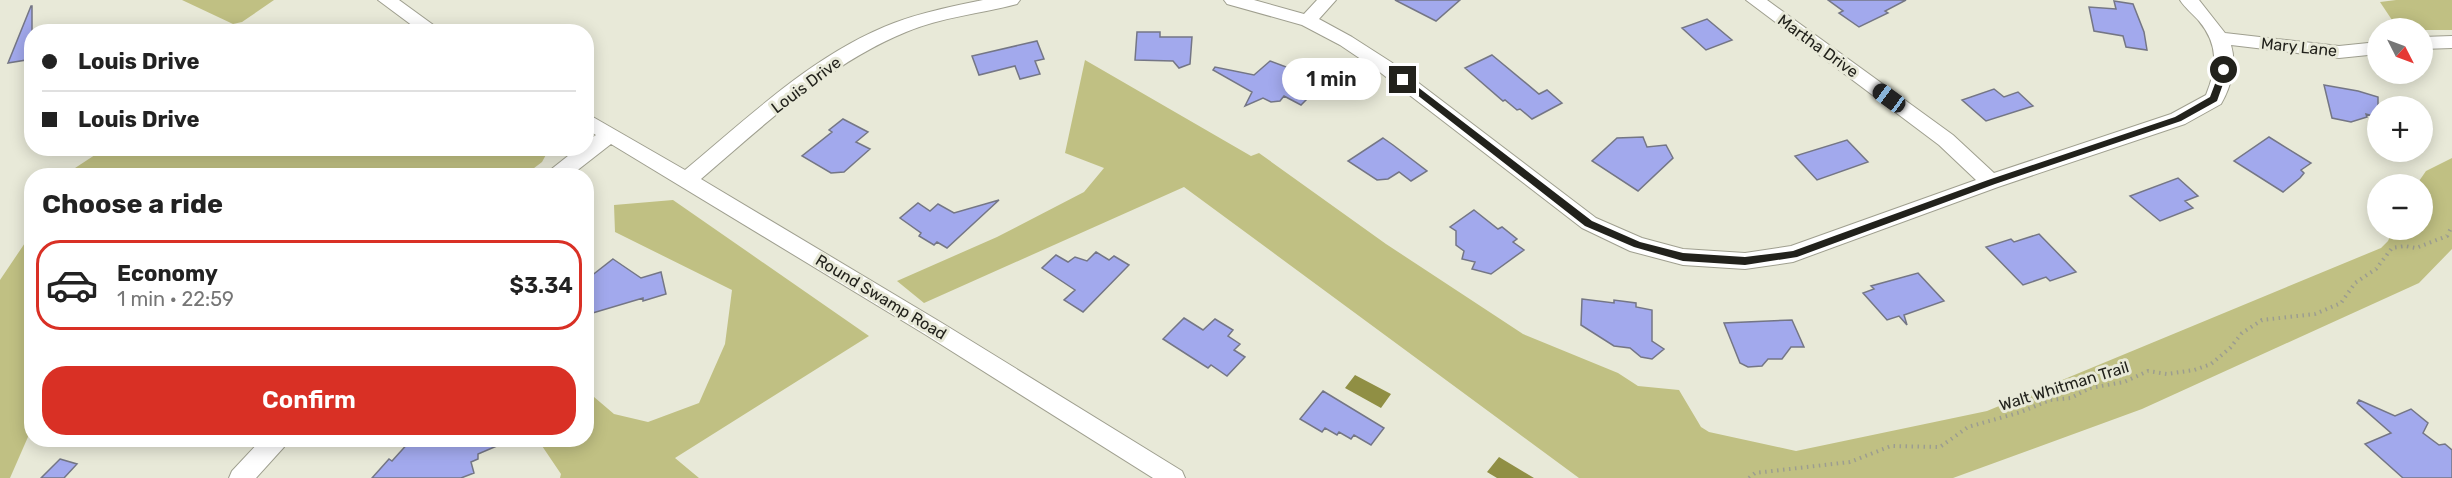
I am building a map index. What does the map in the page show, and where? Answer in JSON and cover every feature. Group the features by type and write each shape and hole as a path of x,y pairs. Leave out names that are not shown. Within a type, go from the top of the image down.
{"street":[{"path":"387,0 422,24"},
{"name":"Louis Drive","path":"686,181 748,128 831,64 865,43 936,8 1011,0"},
{"path":"1233,0 1308,21 1384,66 1589,223 1638,245 1683,257 1745,261 1793,254 1991,182 2178,119 2214,99 2224,70 2220,38 2204,14 2189,0"},
{"path":"1308,21 1327,0"},
{"name":"Martha Drive","path":"1755,0 1946,140 1991,182"},
{"name":"Mary Lane","path":"2220,38 2339,52 2367,49"},
{"path":"2433,43 2452,42"},
{"name":"Round Swamp Road","path":"594,125 934,329 1173,478"},
{"path":"594,146 610,134"},
{"path":"566,168 582,156"},
{"path":"241,478 270,447"}],"path":[{"name":"Walt Whitman Trail","path":"1749,478 1755,473 1850,462 1891,446 1940,447 1968,428 2021,412 2050,399 2072,398 2090,388 2124,382 2148,372 2168,374 2194,370 2211,364 2230,348 2242,333 2262,321 2315,314 2341,303 2355,283 2376,269 2392,249 2405,246 2416,248 2448,236 2452,226"}],"green space":[{"path":"182,0 274,0 242,22 233,24"},
{"path":"2452,0 2452,30 2433,30 2433,18 2391,18 2380,2"},
{"path":"1085,60 1251,156 1259,153 1386,244 1523,334 1618,373 1638,386 1679,390 1701,427 1709,432 1796,451 1987,411 2381,248 2388,240 2433,240 2433,174 2424,174 2452,158 2452,249 2419,283 2142,409 1953,478 1579,478 1184,187 924,303 897,281 997,237 1084,192 1104,168 1065,153"},
{"path":"93,156 545,156 534,168 75,168"},
{"path":"673,200 869,336 675,458 699,478 560,478 561,474 543,447 594,447 594,397 614,414 648,422 699,403 725,344 732,290 615,232 614,205"},
{"path":"24,244 24,446 10,478 0,478 0,280"}],"shaded area":[{"path":"1355,375 1391,394 1381,408 1345,388"},
{"path":"1499,457 1534,478 1497,478 1487,472"}],"building":[{"path":"1395,0 1460,0 1436,21"},
{"path":"1828,0 1906,0 1885,11 1888,13 1859,27 1839,13 1843,11"},
{"path":"2114,1 2133,4 2144,32 2147,50 2126,47 2123,36 2094,31 2089,7 2116,9"},
{"path":"31,6 32,24 24,24 24,60 8,63"},
{"path":"1707,19 1732,40 1706,50 1682,28"},
{"path":"1137,32 1160,32 1160,37 1192,37 1190,64 1179,68 1173,61 1135,60"},
{"path":"1037,41 1044,59 1035,61 1040,74 1020,79 1015,66 979,75 972,56"},
{"path":"1492,55 1539,94 1547,90 1562,103 1532,119 1520,109 1517,110 1505,100 1503,101 1465,68"},
{"path":"1270,61 1297,71 1295,73 1320,86 1301,105 1284,96 1280,101 1271,102 1263,98 1245,106 1252,92 1213,70 1215,67 1254,75"},
{"path":"2324,85 2375,96 2367,96 2367,117 2351,122 2332,118"},
{"path":"1994,89 2004,97 2018,92 2033,106 1986,121 1962,100"},
{"path":"843,119 868,132 856,142 870,149 844,172 831,173 802,156 832,132 829,130"},
{"path":"1643,137 1647,147 1666,145 1673,158 1638,191 1592,161 1617,138"},
{"path":"2269,137 2311,163 2301,170 2304,173 2300,178 2283,192 2234,161"},
{"path":"1383,138 1427,171 1411,181 1399,172 1388,179 1377,180 1348,161"},
{"path":"1847,140 1868,162 1817,180 1795,156"},
{"path":"2178,178 2198,196 2185,201 2193,208 2160,221 2130,196"},
{"path":"999,200 947,248 937,242 934,245 919,236 921,233 900,218 918,203 930,211 938,204 954,213"},
{"path":"1474,210 1498,229 1502,227 1517,239 1513,242 1524,250 1491,274 1472,269 1475,262 1462,259 1464,251 1456,245 1456,231 1450,227"},
{"path":"2039,234 2076,272 2050,281 2046,277 2023,285 1986,247 2011,239 2014,242"},
{"path":"1096,252 1109,260 1114,256 1129,265 1083,312 1064,300 1075,290 1042,268 1056,255 1068,262 1075,257 1087,261"},
{"path":"613,259 641,278 661,272 666,294 643,301 643,298 594,313 594,274"},
{"path":"1918,273 1944,301 1904,315 1907,325 1899,316 1887,320 1863,293 1874,289 1871,286"},
{"path":"1582,299 1636,303 1636,307 1652,310 1652,341 1664,349 1652,359 1641,357 1630,348 1614,346 1581,325"},
{"path":"1184,318 1203,330 1215,319 1233,330 1228,336 1240,344 1234,350 1245,357 1227,376 1211,365 1208,368 1163,339"},
{"path":"1792,320 1804,347 1791,347 1782,359 1768,359 1762,366 1748,367 1740,363 1724,323"},
{"path":"1323,391 1384,428 1371,445 1354,435 1351,439 1325,428 1322,432 1300,419"},
{"path":"2359,400 2395,416 2411,409 2428,423 2423,433 2439,445 2445,444 2452,450 2452,478 2403,478 2365,444 2391,433 2357,403"},
{"path":"405,447 494,447 478,454 478,459 471,462 474,473 461,478 372,478 389,459 392,461"},
{"path":"60,459 77,464 64,478 41,478"}],"route":[{"path":"1403,80 1589,223 1638,245 1683,257 1745,261 1793,254 1991,182 2178,119 2214,99 2224,70"}]}
